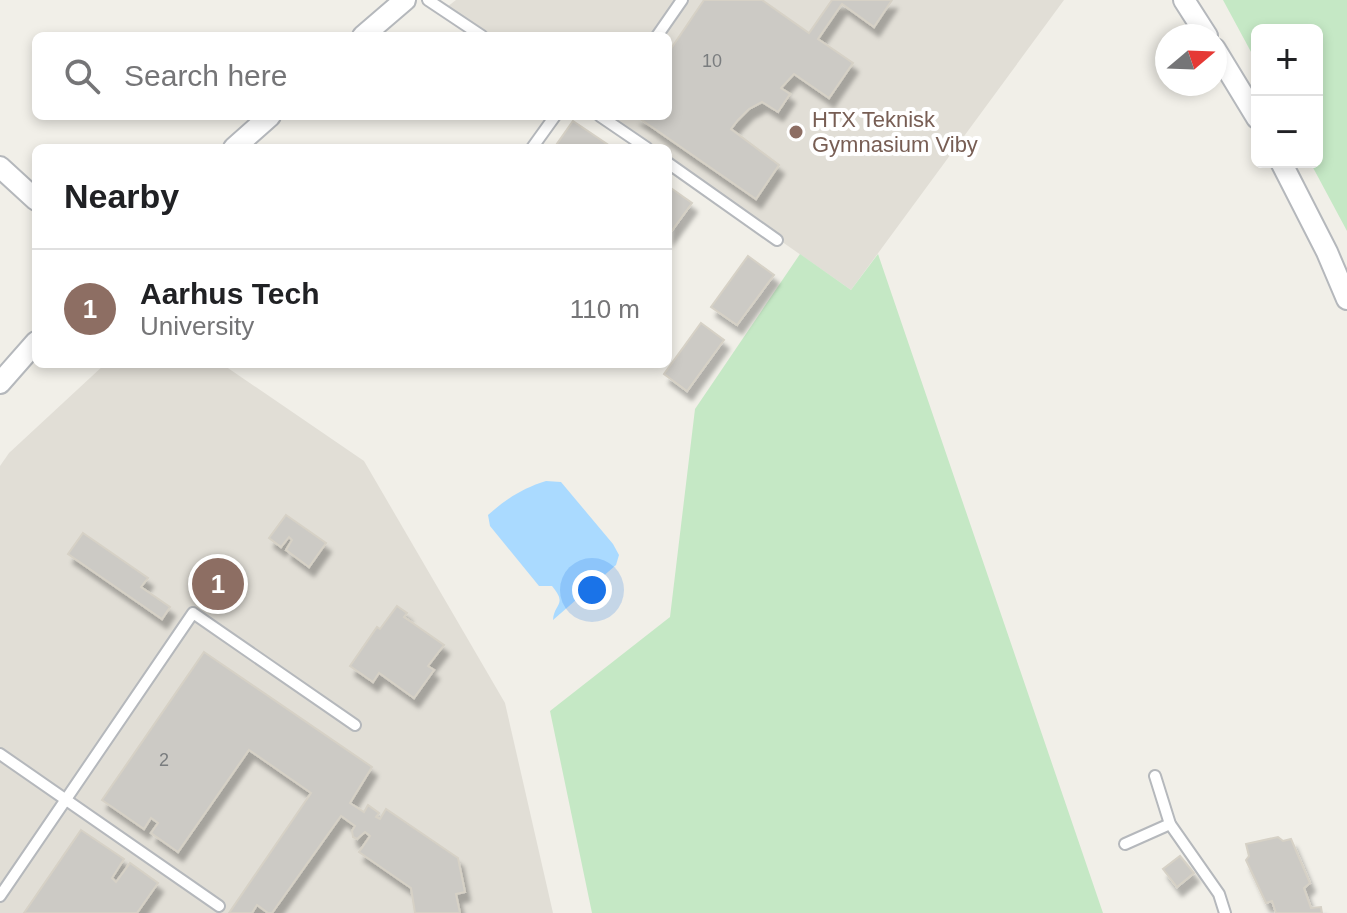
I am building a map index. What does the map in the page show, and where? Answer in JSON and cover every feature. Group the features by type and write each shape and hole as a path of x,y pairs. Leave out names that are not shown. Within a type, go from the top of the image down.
{"street":[{"path":"368,32 405,0"},
{"path":"1184,0 1199,24"},
{"path":"1227,69 1251,108"},
{"path":"238,144 266,120"},
{"path":"0,167 32,196"},
{"path":"1284,168 1347,299"},
{"path":"0,383 32,347"}],"lane":[{"path":"428,0 476,32"},
{"path":"660,32 682,0"},
{"path":"535,144 552,120"},
{"path":"607,120 641,144"},
{"path":"672,166 777,240"},
{"path":"0,896 193,613 355,725"},
{"path":"0,754 219,906"},
{"path":"1155,776 1170,824 1219,894 1225,913"},
{"path":"1125,844 1170,824"}],"shaded area":[{"name":"HTX Teknisk Gymnasium Viby","path":"456,0 1064,0 851,290 672,165 672,144 642,144 608,120 672,120 672,32 482,32 447,7"},
{"path":"101,368 228,368 364,461 505,703 553,913 0,913 0,466 9,453"}],"green space":[{"path":"1223,0 1347,0 1347,231 1313,168 1323,168 1323,24 1251,24 1251,52"},
{"path":"800,254 851,290 878,254 1103,913 592,913 550,711 670,617 695,409"}],"water":[{"path":"546,481 561,482 619,555 616,565 553,620 560,601 557,592 552,586 539,586 490,526 488,515 515,495"}],"building":[{"path":"704,0 762,0 809,33 832,0 892,0 874,27 842,4 818,39 853,63 829,98 794,74 781,88 790,94 778,112 762,102 749,109 731,129 779,165 756,199 642,120 672,120 672,47"},
{"path":"573,121 607,144 557,144"},
{"path":"672,189 692,203 672,230"},
{"path":"748,256 774,275 737,325 711,307"},
{"path":"701,323 724,340 687,391 664,374 672,368 672,363"},
{"path":"286,515 326,543 309,567 286,550 292,540 289,537 281,547 269,538"},
{"path":"83,533 148,578 141,587 170,607 162,619 68,554"},
{"path":"397,606 407,613 404,617 444,645 428,666 434,670 414,698 379,673 373,682 350,666 377,627 380,629"},
{"path":"204,652 372,767 350,803 364,812 368,805 379,813 376,817 380,819 386,809 458,858 465,892 456,894 460,913 415,913 411,888 359,852 370,836 365,832 357,839 353,837 355,826 341,816 272,913 257,905 252,913 229,913 311,793 249,750 178,852 151,833 158,823 151,818 144,829 102,800"},
{"path":"81,830 124,859 112,878 116,882 130,863 158,883 137,913 24,913"},
{"path":"1278,837 1283,841 1291,839 1310,883 1304,888 1311,908 1321,907 1322,913 1276,913 1272,901 1266,903 1246,860 1249,856 1246,844"},
{"path":"1180,856 1194,873 1177,887 1163,869"}],"place":[{"name":"HTX Teknisk Gymnasium Viby","path":"796,132"},
{"name":"Aarhus Tech","path":"218,584"}]}
